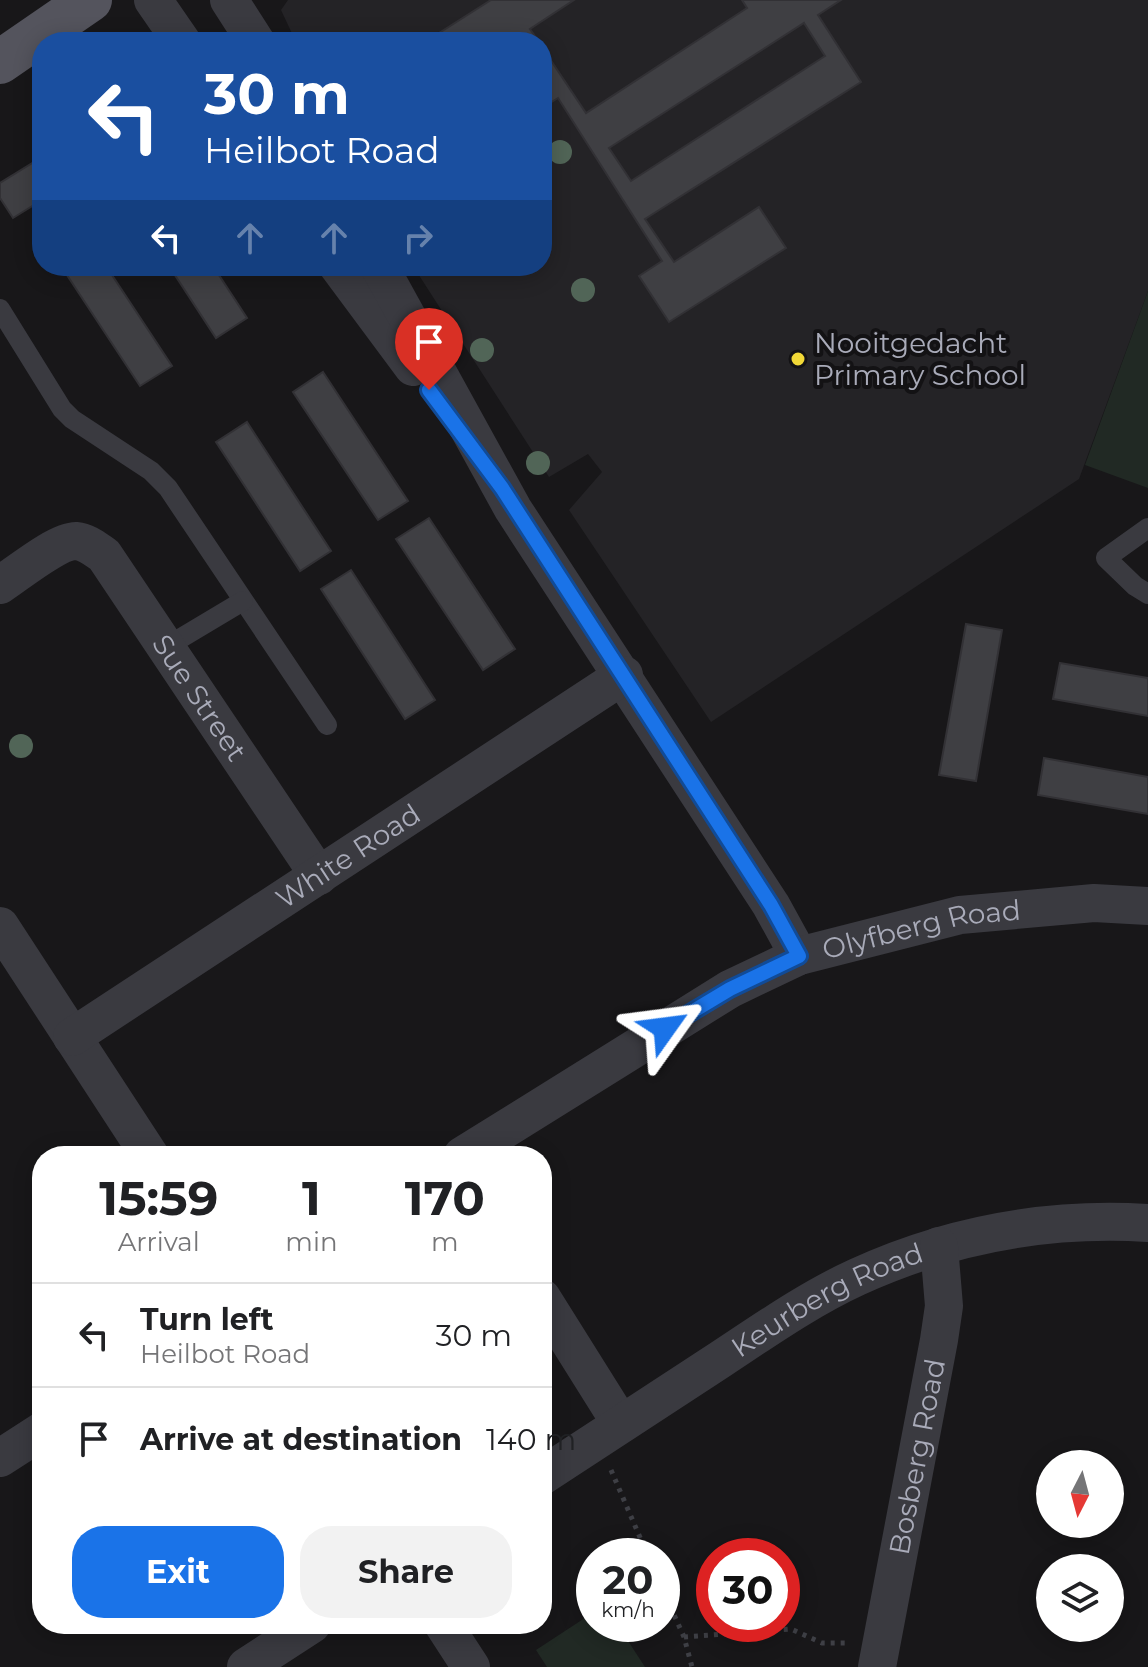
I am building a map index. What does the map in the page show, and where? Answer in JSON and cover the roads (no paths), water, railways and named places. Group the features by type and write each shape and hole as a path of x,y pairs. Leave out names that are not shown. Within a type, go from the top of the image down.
{"main road":[{"path":"44,32 90,0"},
{"path":"1,62 32,40"}],"street":[{"path":"153,0 175,32"},
{"path":"229,0 250,32"},
{"path":"345,276 502,488 771,905 799,956"},
{"path":"385,276 502,488"},
{"name":"Sue Street","path":"0,585 64,543 77,541 90,545 104,555 319,876"},
{"name":"White Road","path":"72,1037 624,675"},
{"name":"Olyfberg Road","path":"478,1146 717,997 799,956 960,915 1094,903 1148,906"},
{"path":"0,926 143,1146"},
{"name":"Keurberg Road","path":"552,1470 788,1314 856,1277 939,1246 999,1231 1044,1224 1105,1221 1148,1223"},
{"name":"Bosberg Road","path":"879,1656 944,1306 939,1246"},
{"path":"552,1318 610,1432"},
{"path":"0,1458 32,1437"},
{"path":"246,1667 297,1634"},
{"path":"450,1634 471,1667"}],"lane":[{"path":"0,309 62,409 72,419 151,471 168,488 327,725"},
{"path":"1148,528 1106,558 1148,594"},
{"path":"166,647 243,601"}],"place":[{"name":"Nooitgedacht Primary School","path":"798,359"}]}
